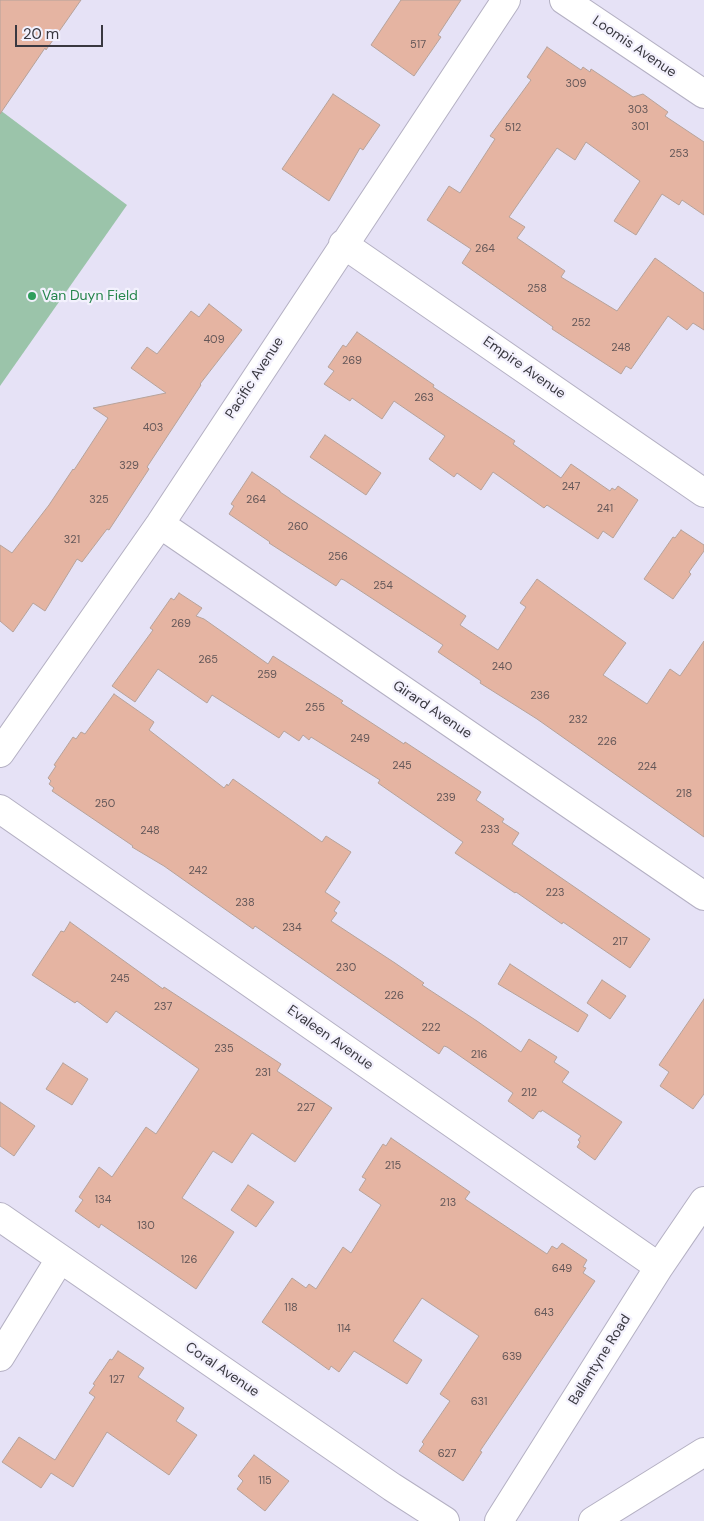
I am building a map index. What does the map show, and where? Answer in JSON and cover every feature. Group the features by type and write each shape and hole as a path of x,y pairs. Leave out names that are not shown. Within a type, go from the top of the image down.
{"street":[{"name":"Pacific Avenue","path":"0,752 160,524 343,244 506,0"},
{"name":"Loomis Avenue","path":"564,0 704,94"},
{"name":"Empire Avenue","path":"343,244 704,492"},
{"name":"Girard Avenue","path":"160,524 704,896"},
{"name":"Evaleen Avenue","path":"0,809 659,1267"},
{"name":"Ballantyne Road","path":"499,1521 659,1267 704,1201"},
{"name":"Coral Avenue","path":"0,1217 392,1487 445,1521"},
{"path":"0,1357 60,1259"},
{"path":"592,1521 704,1452"}],"green space":[{"name":"Van Duyn Field","path":"0,110 127,205 0,386"}],"building":[{"path":"0,0 81,0 46,50 45,48 0,114"},
{"path":"401,0 461,0 438,35 441,37 414,76 371,45"},
{"path":"547,47 581,70 583,67 590,72 591,69 633,97 643,94 668,112 665,116 704,142 704,215 682,200 679,205 662,194 636,235 614,221 640,181 586,142 575,160 557,148 509,217 525,227 517,238 565,271 561,277 617,311 655,258 704,293 704,330 693,323 687,330 668,316 631,369 626,366 621,374 552,329 553,327 462,263 471,249 427,220 449,186 460,193 495,139 490,136 531,80 527,77"},
{"path":"333,94 380,125 363,150 360,148 329,201 282,169"},
{"path":"209,304 242,330 200,384 147,467 149,469 109,530 107,529 82,562 77,559 45,611 33,603 13,632 0,621 0,545 12,553 74,470 108,418 93,408 166,393 131,368 147,347 157,354 191,311 199,317"},
{"path":"357,332 434,385 433,387 515,441 513,444 561,478 571,464 610,491 612,488 615,490 618,486 638,500 613,538 603,531 598,539 547,505 544,508 493,472 481,490 457,473 454,477 429,459 445,436 394,401 382,419 352,398 350,401 324,384 334,371 328,367 343,345 346,347"},
{"path":"325,435 381,473 366,495 310,457"},
{"path":"252,472 466,616 460,625 498,650 526,607 520,603 537,579 626,643 603,675 647,704 670,669 680,676 704,641 704,837 537,719 480,683 481,681 438,652 443,645 344,580 341,579 336,586 269,543 229,514 234,506 231,504"},
{"path":"681,530 704,545 704,551 689,572 691,574 673,599 644,579 673,537 675,538"},
{"path":"179,593 202,608 196,616 204,619 268,664 273,656 343,701 341,703 481,792 476,800 504,819 502,822 519,833 512,844 650,939 630,968 563,922 562,924 455,853 463,842 378,783 380,780 311,737 309,740 303,735 299,741 284,731 279,738 212,695 207,703 158,669 135,702 112,686 153,630 150,628 171,598 174,600"},
{"path":"114,694 154,722 149,730 224,788 233,779 322,842 326,836 351,852 325,892 340,902 334,911 337,913 331,921 395,963 424,983 422,985 521,1052 529,1039 557,1057 554,1062 569,1072 562,1082 622,1122 595,1160 577,1147 581,1136 542,1110 533,1119 508,1101 513,1093 447,1047 444,1046 439,1054 255,926 253,929 164,866 132,847 52,791 54,788 49,784 51,781 48,778 56,766 54,765 73,737 76,739 81,732 85,734"},
{"path":"70,922 163,989 164,987 281,1064 277,1071 332,1108 295,1162 252,1133 232,1163 213,1151 182,1198 234,1232 196,1289 101,1224 99,1228 75,1211 83,1200 79,1197 99,1167 112,1177 146,1127 156,1134 199,1069 116,1011 107,1023 77,1001 75,1003 32,975 61,931 64,932"},
{"path":"510,964 588,1015 578,1032 498,984"},
{"path":"602,980 626,996 610,1019 587,1003"},
{"path":"704,999 704,1094 693,1109 660,1086 669,1072 659,1065"},
{"path":"63,1063 88,1079 72,1105 46,1089"},
{"path":"0,1102 35,1126 14,1156 0,1146"},
{"path":"391,1138 470,1192 465,1199 547,1254 552,1246 557,1249 562,1243 587,1260 583,1267 586,1268 583,1273 595,1281 480,1451 482,1452 463,1481 419,1451 424,1444 422,1442 450,1401 440,1394 479,1336 422,1298 393,1341 422,1360 407,1384 354,1351 339,1372 331,1366 329,1370 262,1322 292,1278 306,1288 309,1284 316,1289 343,1247 351,1253 381,1205 359,1190 366,1179 362,1177 383,1144 386,1146"},
{"path":"248,1185 274,1202 256,1227 231,1210"},
{"path":"118,1351 144,1368 138,1377 184,1408 176,1421 197,1435 169,1475 107,1432 73,1487 51,1473 41,1488 2,1462 19,1437 55,1460 95,1397 89,1393 95,1385 93,1384 110,1359 112,1360"},
{"path":"254,1455 289,1481 265,1511 237,1489 243,1481 238,1476"}],"place":[{"name":"Van Duyn Field","path":"32,296"}]}
